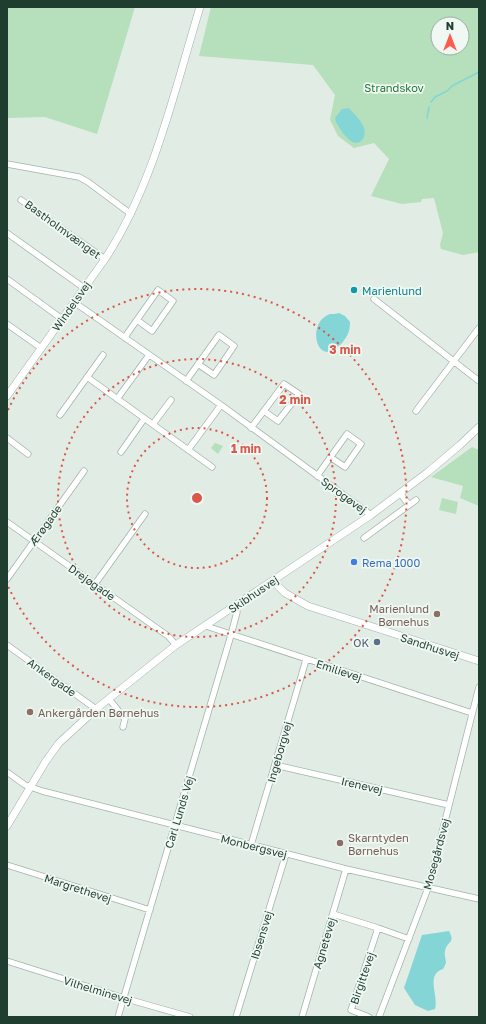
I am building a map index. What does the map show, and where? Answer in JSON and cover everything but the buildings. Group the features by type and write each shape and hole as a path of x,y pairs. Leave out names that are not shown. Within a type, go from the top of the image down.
{"street":[{"name":"Windelsvej","path":"7,396 105,259 131,214 146,180 156,151 200,7"},
{"path":"7,164 79,177 131,214"},
{"name":"Bastholmvænget","path":"21,200 105,259"},
{"path":"7,234 84,288"},
{"path":"7,279 62,318"},
{"path":"125,338 137,320 158,290 174,301 152,331 137,320"},
{"path":"374,299 479,381"},
{"name":"Sprogøvej","path":"74,302 221,405 371,515"},
{"path":"7,324 41,348"},
{"path":"416,411 479,328"},
{"path":"186,381 198,364 219,336 234,346 214,375 198,364"},
{"path":"60,415 103,355"},
{"path":"117,399 149,355"},
{"path":"87,378 212,467"},
{"path":"251,428 284,384 298,394 278,421 264,411"},
{"path":"153,424 171,400"},
{"path":"188,450 221,405"},
{"path":"121,452 144,419"},
{"name":"Skibhusvej","path":"7,826 58,743 96,709 176,645 371,515 460,445 479,427"},
{"name":"Sprogøvej","path":"317,476 330,457 347,434 361,444 345,467 330,457"},
{"path":"7,438 28,454"},
{"name":"Ærøgade","path":"7,578 84,471"},
{"path":"400,493 409,505"},
{"path":"364,538 416,500"},
{"path":"95,584 145,514"},
{"name":"Drejøgade","path":"7,522 168,636 176,645"},
{"name":"Sandhusvej","path":"273,581 285,593 308,606 479,661"},
{"name":"Carl Lunds Vej","path":"118,1017 231,635 237,612 236,606"},
{"name":"Emilievej","path":"206,626 306,660 472,713"},
{"name":"Ankergade","path":"7,645 96,709"},
{"name":"Ingeborgvej","path":"251,845 306,660"},
{"name":"Mosegårdsvej","path":"379,1017 428,888 479,686"},
{"path":"109,699 125,719 123,728"},
{"name":"Irenevej","path":"275,765 449,805"},
{"name":"Monbergsvej","path":"7,772 30,787 175,826 346,869 479,899"},
{"name":"Ibsensvej","path":"236,1017 286,854"},
{"name":"Margrethevej","path":"7,865 150,910"},
{"name":"Agnetevej","path":"302,1017 346,869"},
{"path":"333,914 409,939"},
{"name":"Birgittevej","path":"369,1017 351,1010 378,928"},
{"name":"Vilhelminevej","path":"7,961 190,1017"}],"green space":[{"path":"7,7 135,7 97,134 45,117 7,118"},
{"name":"Strandskov","path":"211,7 479,7 479,252 463,255 441,249 440,245 443,233 434,198 422,199 421,202 402,204 371,196 389,159 374,143 354,148 338,136 330,120 335,95 313,65 199,56"},
{"path":"215,443 223,446 218,454 211,448"},
{"path":"472,447 479,450 479,506 460,498 463,486 431,477"},
{"path":"442,498 458,502 456,514 439,510"}],"water":[{"path":"349,108 360,120 364,128 364,137 358,143 355,143 347,138 336,122 335,118 342,109"},
{"path":"339,313 345,316 350,322 349,332 341,344 333,351 326,352 320,348 317,342 316,334 318,326 322,319 330,314"},
{"path":"449,931 452,938 445,951 446,963 443,969 435,976 434,981 435,1009 428,1011 415,1005 404,988 422,935"}],"waterway":[{"path":"431,102 435,97 447,91 452,86 479,72"},
{"path":"427,118 429,107"}],"place":[{"name":"Marienlund","path":"354,290"},
{"name":"Rema 1000","path":"354,562"},
{"name":"Marienlund Børnehus","path":"437,614"},
{"name":"OK","path":"377,642"},
{"name":"Ankergården Børnehus","path":"30,712"},
{"name":"Skarntyden Børnehus","path":"340,843"}]}
